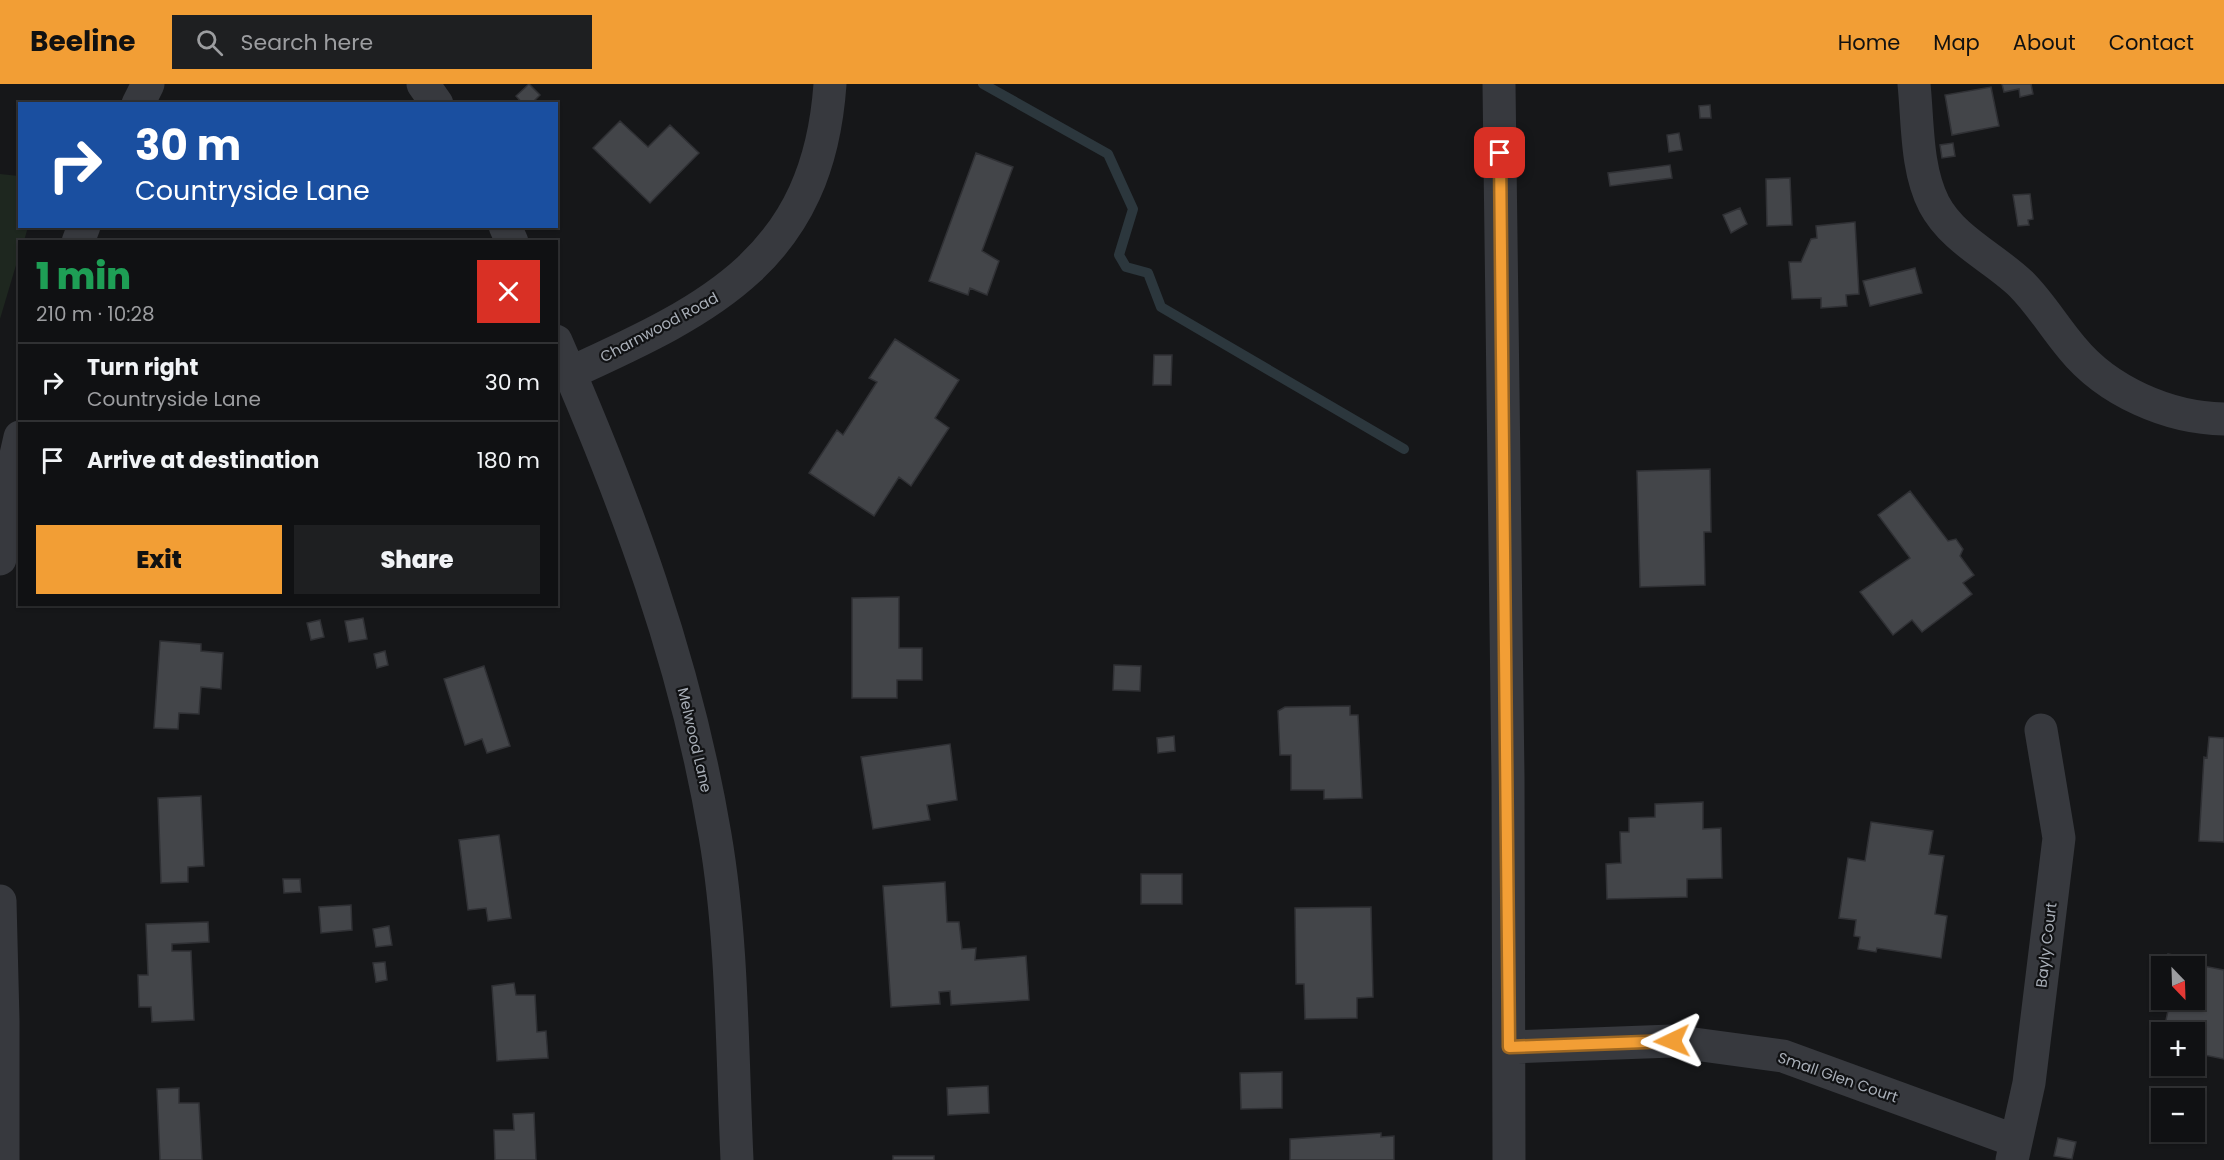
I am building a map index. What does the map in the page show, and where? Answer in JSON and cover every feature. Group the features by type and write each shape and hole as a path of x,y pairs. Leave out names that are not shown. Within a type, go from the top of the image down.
{"street":[{"path":"139,102 148,84"},
{"path":"423,84 436,102"},
{"name":"Charnwood Road","path":"570,373 636,343 710,303 764,257 790,222 808,188 818,159 830,84"},
{"path":"1499,84 1509,1160"},
{"path":"1914,84 1923,174 1935,205 1950,226 2019,283 2043,308 2072,349 2097,375 2127,394 2167,408 2224,419"},
{"name":"Melwood Lane","path":"558,346 627,510 677,663 698,747 716,837 726,937 737,1160"},
{"path":"0,559 7,495 18,446"},
{"name":"Bayly Court","path":"2014,1150 2029,1083 2059,838 2041,730"},
{"path":"0,901 3,1160"},
{"name":"Small Glen Court","path":"1509,1047 1672,1041 1783,1056 2014,1150"}],"shaded area":[{"path":"0,174 18,176 18,228 28,228 24,240 18,240 18,258 0,319"}],"building":[{"path":"529,84 540,95 533,102 521,102 516,96"},
{"path":"2002,84 2031,84 2033,94 2020,97 2019,89 2004,92"},
{"path":"1991,87 1999,126 1952,135 1945,95"},
{"path":"1710,105 1711,118 1700,118 1699,106"},
{"path":"620,121 648,147 670,125 699,153 650,203 593,148"},
{"path":"1679,133 1682,150 1669,152 1667,135"},
{"path":"1953,143 1955,156 1942,158 1940,145"},
{"path":"976,153 1013,167 982,251 999,261 987,295 970,288 968,295 929,281"},
{"path":"1670,165 1672,178 1610,186 1608,173"},
{"path":"1790,178 1792,225 1767,226 1766,179"},
{"path":"2030,194 2033,219 2028,220 2029,225 2018,226 2013,195"},
{"path":"1740,208 1747,224 1731,233 1723,215"},
{"path":"1855,222 1859,294 1846,295 1847,306 1821,308 1821,298 1792,299 1789,262 1801,262 1811,239 1817,238 1816,226"},
{"path":"1915,268 1922,293 1870,306 1863,281"},
{"path":"895,339 959,380 935,418 949,428 911,486 899,477 874,516 809,473 837,430 843,435 877,382 869,378"},
{"path":"1154,355 1172,355 1171,385 1153,385"},
{"path":"1710,469 1711,532 1704,532 1705,585 1640,587 1637,471"},
{"path":"1910,491 1948,541 1956,539 1963,549 1960,556 1974,575 1963,583 1972,594 1922,632 1912,620 1893,635 1860,592 1910,558 1878,515"},
{"path":"899,597 899,648 922,648 922,680 897,680 897,698 852,698 852,598"},
{"path":"363,618 367,639 349,642 345,621"},
{"path":"320,620 324,637 311,640 307,623"},
{"path":"160,641 201,644 201,651 223,653 221,689 201,687 199,714 179,713 178,729 154,728"},
{"path":"385,651 388,665 377,668 374,654"},
{"path":"1114,665 1141,666 1140,691 1113,690"},
{"path":"484,666 510,746 487,753 482,739 465,745 444,679"},
{"path":"1350,706 1350,715 1358,715 1362,798 1324,799 1324,790 1291,790 1291,755 1280,755 1278,711 1285,707"},
{"path":"1174,736 1175,751 1158,753 1157,738"},
{"path":"2209,737 2224,738 2224,842 2199,841 2204,757 2207,758"},
{"path":"950,744 957,800 927,805 930,820 873,829 861,757"},
{"path":"201,796 204,866 188,867 188,882 161,883 158,798"},
{"path":"1703,802 1703,829 1721,828 1722,878 1687,879 1687,897 1607,899 1606,864 1621,863 1620,832 1629,832 1629,818 1655,817 1655,804"},
{"path":"1871,822 1933,831 1929,854 1944,856 1935,914 1947,916 1941,958 1877,948 1876,952 1858,949 1860,937 1854,936 1856,920 1839,918 1848,858 1865,861"},
{"path":"499,835 511,918 488,921 486,908 468,910 459,840"},
{"path":"1141,874 1182,874 1182,904 1141,904"},
{"path":"283,879 300,879 301,892 284,893"},
{"path":"945,882 947,922 959,922 962,949 976,948 975,960 1026,956 1029,1000 951,1005 950,991 939,992 940,1004 891,1007 883,886"},
{"path":"351,905 352,930 321,933 319,907"},
{"path":"1371,907 1373,997 1357,998 1357,1018 1305,1019 1304,984 1296,984 1295,908"},
{"path":"208,922 209,942 172,944 172,951 191,951 194,1020 152,1022 151,1007 139,1007 138,975 148,975 146,924"},
{"path":"389,926 392,945 376,947 373,929"},
{"path":"385,962 387,980 376,982 373,963"},
{"path":"2205,966 2224,970 2224,1059 2205,1055 2205,1022 2166,1022 2168,1010 2205,1010"},
{"path":"514,983 516,995 535,995 537,1032 546,1031 548,1058 497,1061 492,986"},
{"path":"1282,1072 1282,1108 1241,1109 1240,1073"},
{"path":"988,1086 989,1113 948,1115 947,1088"},
{"path":"179,1088 179,1103 199,1103 202,1160 160,1160 157,1089"},
{"path":"534,1113 536,1160 495,1160 494,1130 514,1130 513,1114"},
{"path":"1381,1133 1381,1137 1394,1136 1394,1160 1290,1160 1290,1139"},
{"path":"2058,1138 2076,1142 2072,1159 2054,1156"},
{"path":"893,1156 934,1156 934,1160 893,1160"}],"waterway":[{"path":"983,84 1108,154 1133,209 1119,255 1126,267 1148,273 1161,307 1404,449"}],"route":[{"path":"1500,153 1509,1047 1672,1041"}]}
